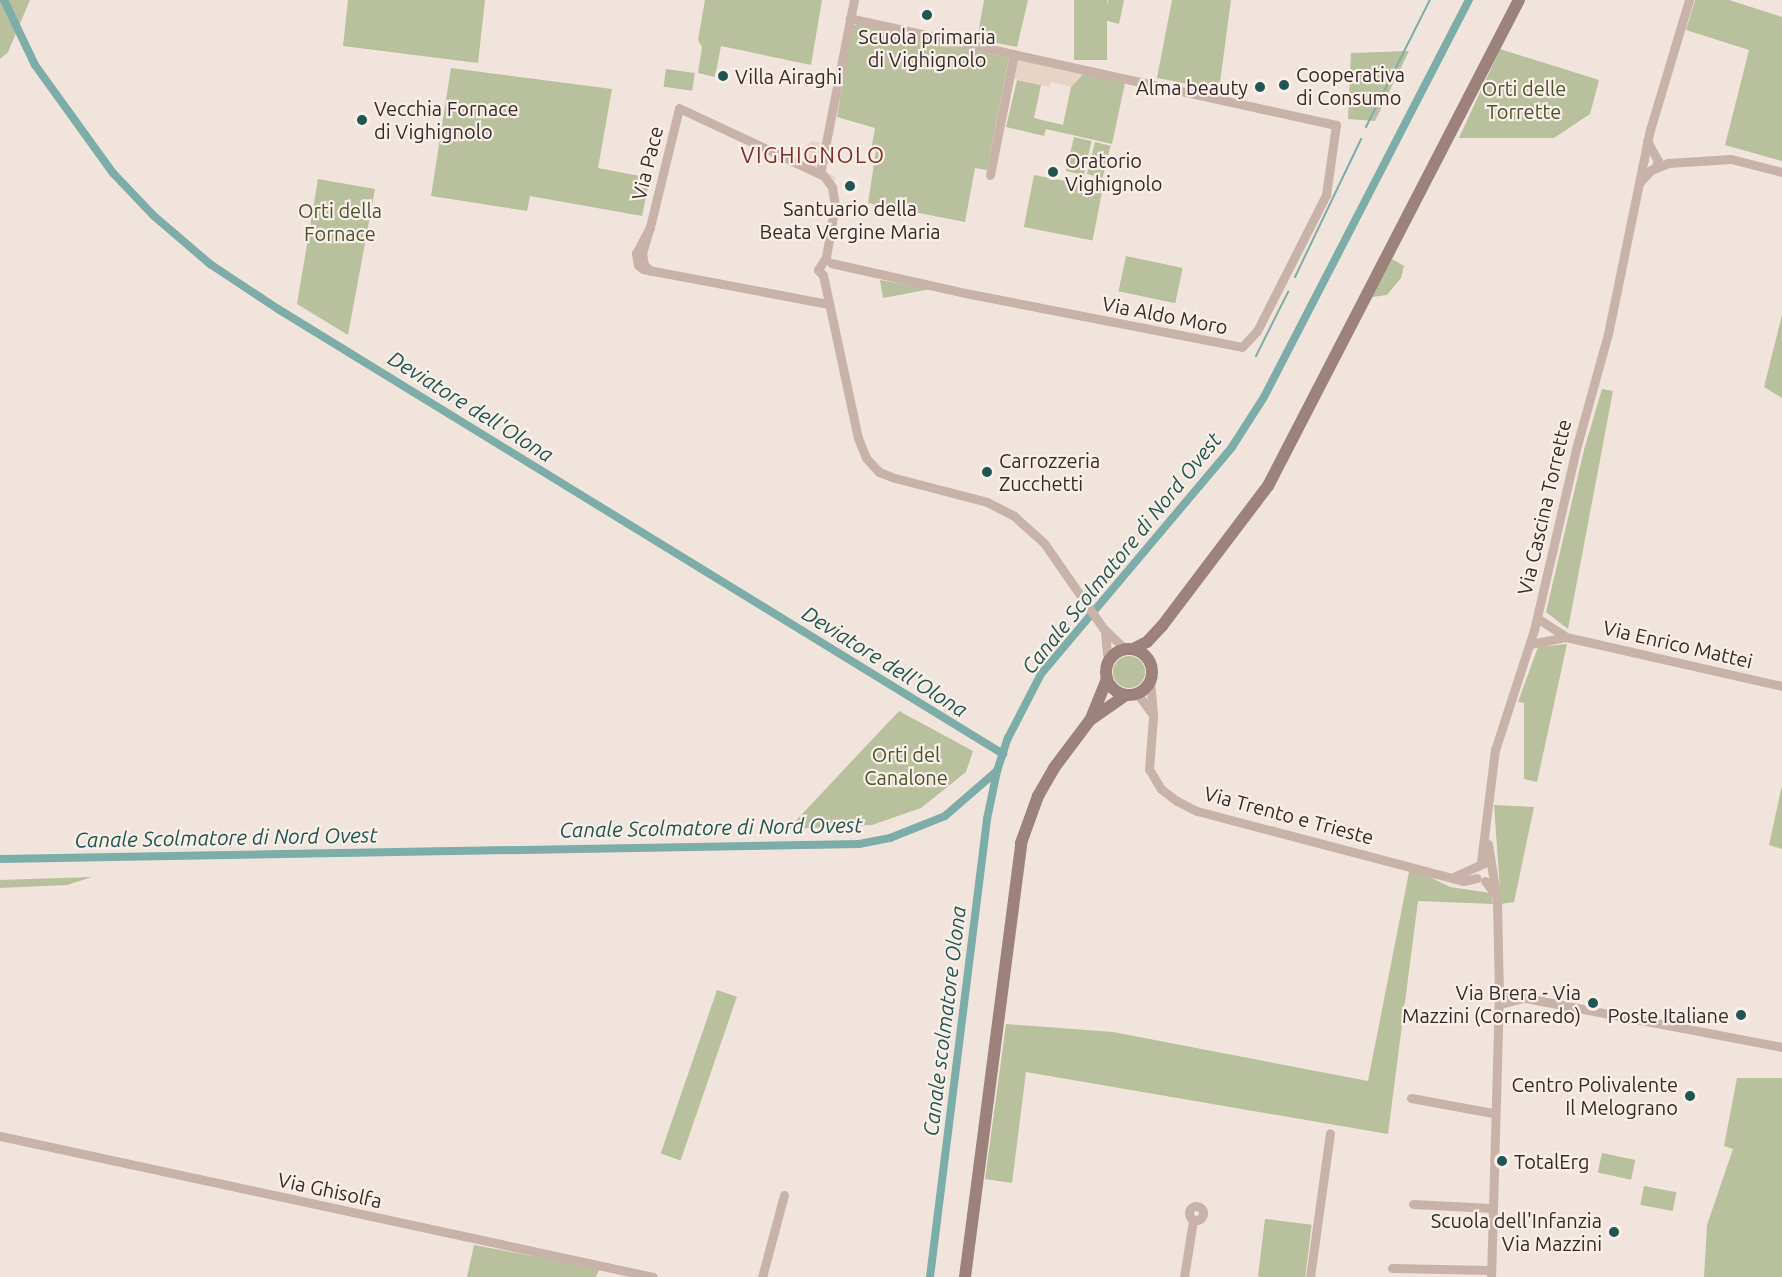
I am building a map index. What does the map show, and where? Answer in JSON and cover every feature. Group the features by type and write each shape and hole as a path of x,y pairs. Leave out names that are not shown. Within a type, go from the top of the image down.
{"main road":[{"path":"965,1277 1021,843 1045,782 1090,720 1107,679 1108,663 1129,649 1147,642 1162,626 1268,486 1519,0"},
{"path":"1090,720 1150,680 1150,663 1162,626"},
{"path":"1129,649 1150,663"},
{"path":"1107,679 1113,689 1132,694"}],"street":[{"path":"854,0 820,173 829,180 835,201 825,286 858,438 870,464 895,478 987,502 1014,516 1044,543 1103,628 1129,649"},
{"path":"1689,0 1647,141 1651,162 1668,164 1731,159 1782,172"},
{"path":"850,18 1014,54 990,175"},
{"name":"Via Aldo Moro","path":"829,266 1232,347 1249,343 1326,195 1336,125 1014,54"},
{"name":"Via Pace","path":"820,173 679,108 642,253 644,265 651,271 829,304"},
{"name":"Via Cascina Torrette","path":"1483,871 1487,837 1487,796 1495,750 1537,618 1576,448 1601,362 1639,184 1651,162"},
{"name":"Via Enrico Mattei","path":"1537,618 1566,637 1782,686"},
{"path":"1103,628 1108,663"},
{"name":"Via Enrico Mattei","path":"1530,644 1566,637"},
{"name":"Via Trento e Trieste","path":"1150,680 1153,717 1148,761 1151,775 1161,789 1187,807 1452,877 1483,871"},
{"path":"1132,694 1149,704 1153,717"},
{"path":"1392,1268 1491,1274 1496,1017 1502,995 1496,896 1483,871"},
{"path":"1502,995 1782,1047"},
{"path":"1411,1098 1493,1113"},
{"path":"1310,1277 1330,1133"},
{"name":"Via Ghisolfa","path":"0,1136 653,1277"},
{"path":"762,1277 784,1195"},
{"path":"1413,1204 1492,1208"},
{"path":"1184,1277 1193,1220"}],"green space":[{"path":"0,0 30,0 8,52 0,59"},
{"path":"348,0 485,0 478,63 343,46"},
{"path":"705,0 822,0 811,65 721,46 715,77 698,73 702,47 698,40"},
{"path":"984,0 1028,0 1017,47 977,39"},
{"path":"1074,0 1107,0 1107,60 1074,60"},
{"path":"1108,0 1124,0 1119,24 1104,20"},
{"path":"1172,0 1231,0 1219,90 1157,78"},
{"path":"1695,0 1729,0 1782,17 1782,161 1725,145 1749,50 1686,30"},
{"path":"858,24 1009,58 987,170 975,168 965,222 868,203 876,151 871,150 875,128 837,117 852,26"},
{"name":"Orti delle Torrette","path":"1500,49 1599,80 1590,114 1554,138 1459,138"},
{"path":"1409,51 1375,121 1348,119 1351,53"},
{"path":"451,68 612,89 598,168 650,178 642,216 530,196 527,211 431,196"},
{"path":"666,69 695,73 692,91 663,87"},
{"path":"1083,74 1125,83 1112,144 1046,129 1044,136 1006,127 1017,80 1041,85 1034,118 1063,125 1071,87"},
{"path":"1074,137 1092,141 1084,175 1066,171"},
{"path":"1095,142 1111,146 1103,178 1087,174"},
{"path":"1034,175 1103,188 1093,240 1024,227"},
{"name":"Orti della Fornace","path":"318,179 375,189 348,335 297,304"},
{"path":"1126,256 1183,268 1175,303 1119,291"},
{"path":"1392,259 1404,266 1401,278 1387,295 1372,297"},
{"path":"880,280 931,289 883,298"},
{"path":"1782,315 1782,398 1764,387"},
{"path":"1602,389 1613,391 1568,629 1546,612 1584,450"},
{"path":"1567,644 1537,782 1524,779 1524,703 1518,702 1538,647"},
{"path":"1129,656 1141,660 1145,672 1141,684 1129,688 1117,684 1113,672 1117,660"},
{"name":"Orti del Canalone","path":"899,711 973,751 966,772 921,808 872,825 788,829"},
{"path":"1782,785 1782,849 1769,845"},
{"path":"1494,805 1534,807 1514,902 1501,904"},
{"path":"1410,867 1450,887 1491,893 1493,904 1418,901 1388,1134 1026,1072 1012,1183 985,1179 1006,1024 1113,1032 1368,1081"},
{"path":"92,877 67,885 0,888 0,880"},
{"path":"717,990 737,997 681,1160 661,1154"},
{"path":"1737,1078 1782,1078 1782,1277 1704,1277 1707,1225 1733,1149 1724,1146"},
{"path":"1602,1153 1635,1160 1631,1180 1598,1173"},
{"path":"1644,1186 1676,1192 1673,1211 1640,1205"},
{"path":"1265,1219 1312,1225 1305,1277 1258,1277"},
{"path":"474,1245 599,1270 596,1277 467,1277"}],"shaded area":[{"path":"1017,59 1083,73 1071,87 1051,82 1049,87 1012,78"},
{"path":"811,141 831,145 826,173 835,176 834,185 800,168 804,161 799,153"}],"waterway":[{"name":"Deviatore dell'Olona","path":"4,0 35,65 113,173 154,216 210,264 278,309 1003,754"},
{"path":"1366,127 1430,0"},
{"name":"Canale Scolmatore di Nord Ovest","path":"0,859 859,844 890,838 945,816 997,771 1008,738 1041,674 1232,447 1264,397 1469,0"},
{"path":"1295,277 1361,139"},
{"path":"1256,356 1288,292"},
{"name":"Canale scolmatore Olona","path":"930,1277 987,819 997,771"}],"place":[{"name":"Scuola primaria di Vighignolo","path":"927,15"},
{"name":"Villa Airaghi","path":"723,76"},
{"name":"Cooperativa di Consumo","path":"1284,85"},
{"name":"Alma beauty","path":"1260,87"},
{"name":"Vecchia Fornace di Vighignolo","path":"362,120"},
{"name":"Oratorio Vighignolo","path":"1053,172"},
{"name":"Santuario della Beata Vergine Maria","path":"850,186"},
{"name":"Carrozzeria Zucchetti","path":"987,472"},
{"name":"Via Brera - Via Mazzini (Cornaredo)","path":"1593,1003"},
{"name":"Poste Italiane","path":"1741,1015"},
{"name":"Centro Polivalente Il Melograno","path":"1690,1096"},
{"name":"TotalErg","path":"1502,1161"},
{"name":"Scuola dell'Infanzia Via Mazzini","path":"1614,1232"}],"district":[{"name":"VIGHIGNOLO","path":"813,155"}]}
